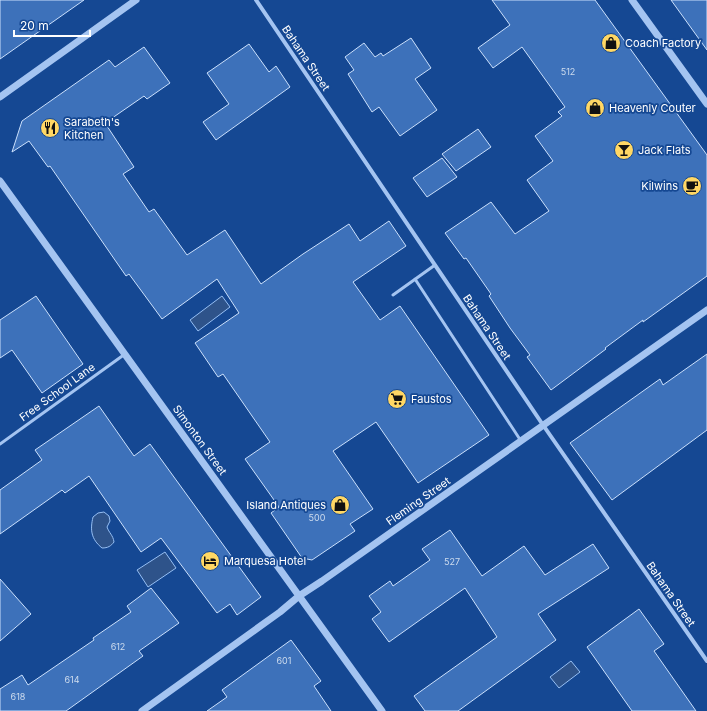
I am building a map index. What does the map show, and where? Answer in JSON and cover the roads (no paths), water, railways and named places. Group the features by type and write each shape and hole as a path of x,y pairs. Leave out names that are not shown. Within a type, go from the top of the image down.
{"street":[{"path":"0,97 136,0"},
{"name":"Bahama Street","path":"256,0 543,425 707,661"},
{"path":"632,0 707,104"},
{"name":"Simonton Street","path":"0,181 382,711"},
{"name":"Fleming Street","path":"142,711 280,612 299,596 707,310"}],"lane":[{"path":"393,295 435,266"},
{"path":"415,279 522,441"},
{"name":"Free School Lane","path":"0,444 125,354"}],"water":[{"path":"222,296 230,307 198,331 190,320"},
{"path":"104,512 109,516 110,521 107,527 114,542 106,548 102,548 98,545 92,534 92,526 93,517 98,513"},
{"path":"165,552 176,568 148,587 137,570"},
{"path":"571,661 580,672 559,688 550,677"}],"place":[{"name":"Coach Factory","path":"611,43"},
{"name":"Heavenly Couter","path":"595,108"},
{"name":"Sarabeth's Kitchen","path":"50,128"},
{"name":"Jack Flats","path":"624,150"},
{"name":"Kilwins","path":"692,186"},
{"name":"Faustos","path":"397,399"},
{"name":"Island Antiques","path":"340,505"},
{"name":"Marquesa Hotel","path":"210,561"}]}
